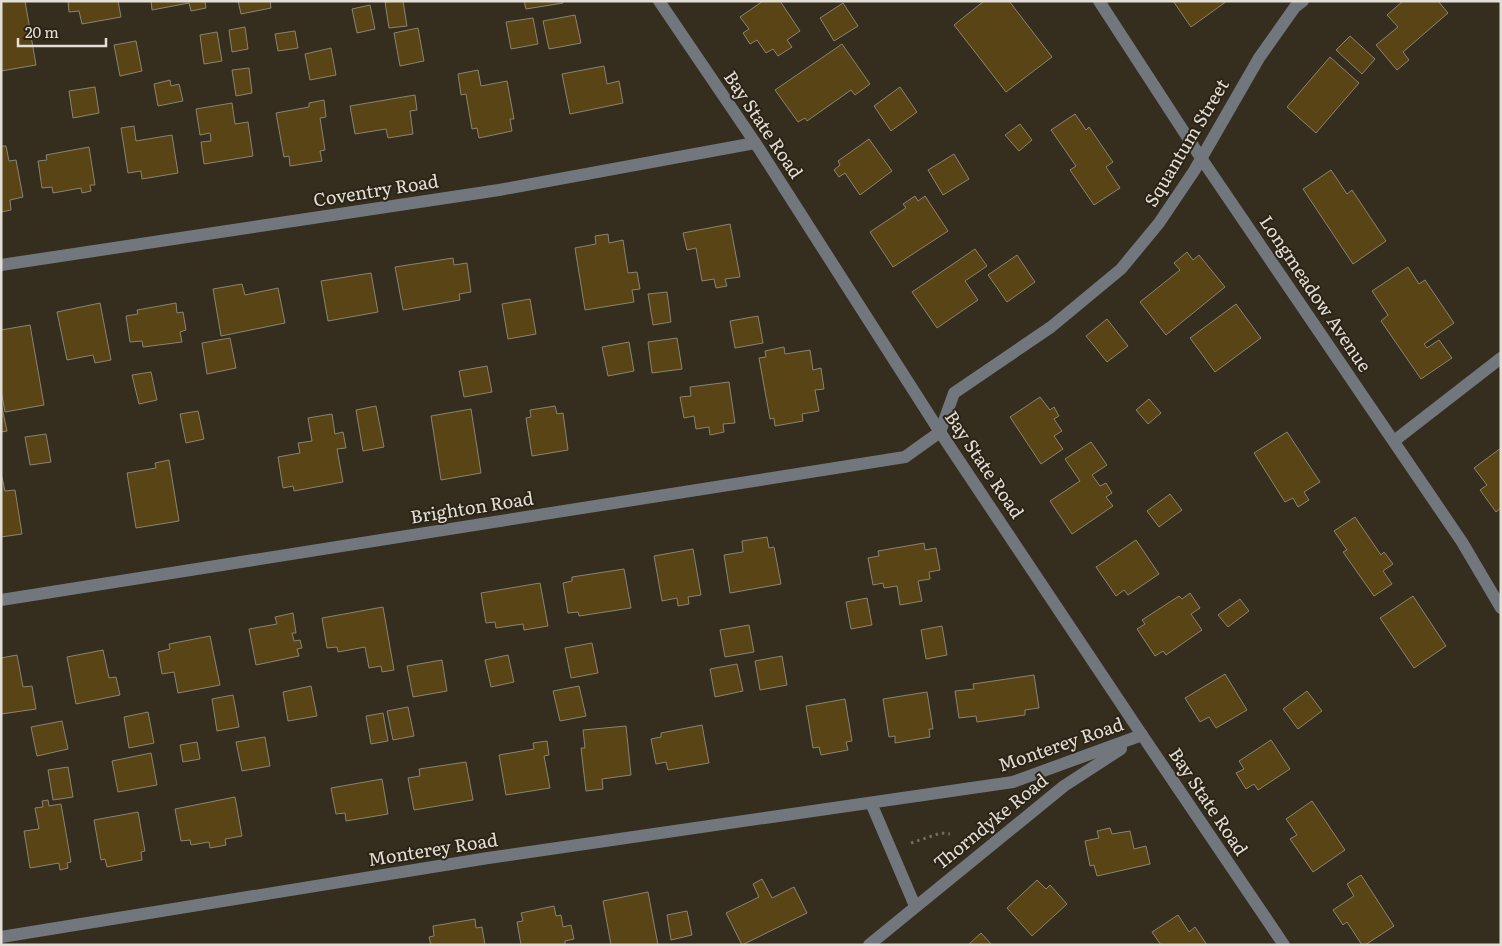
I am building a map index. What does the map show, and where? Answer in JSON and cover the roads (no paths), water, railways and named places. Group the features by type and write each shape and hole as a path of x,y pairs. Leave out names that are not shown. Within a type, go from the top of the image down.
{"street":[{"name":"Bay State Road","path":"659,1 755,143 940,432 1284,945"},
{"name":"Longmeadow Avenue","path":"1099,1 1201,158 1462,542 1501,608"},
{"name":"Squantum Street","path":"940,432 954,393 1051,327 1121,268 1159,222 1194,171 1259,58 1295,7 1303,1"},
{"name":"Coventry Road","path":"1,265 500,190 755,143"},
{"path":"1394,441 1501,358"},
{"name":"Brighton Road","path":"1,600 905,457 940,432"},
{"name":"Monterey Road","path":"1,937 488,858 1013,782 1142,735"},
{"name":"Thorndyke Road","path":"869,945 1064,786 1142,735"},
{"path":"871,803 915,906"}]}
